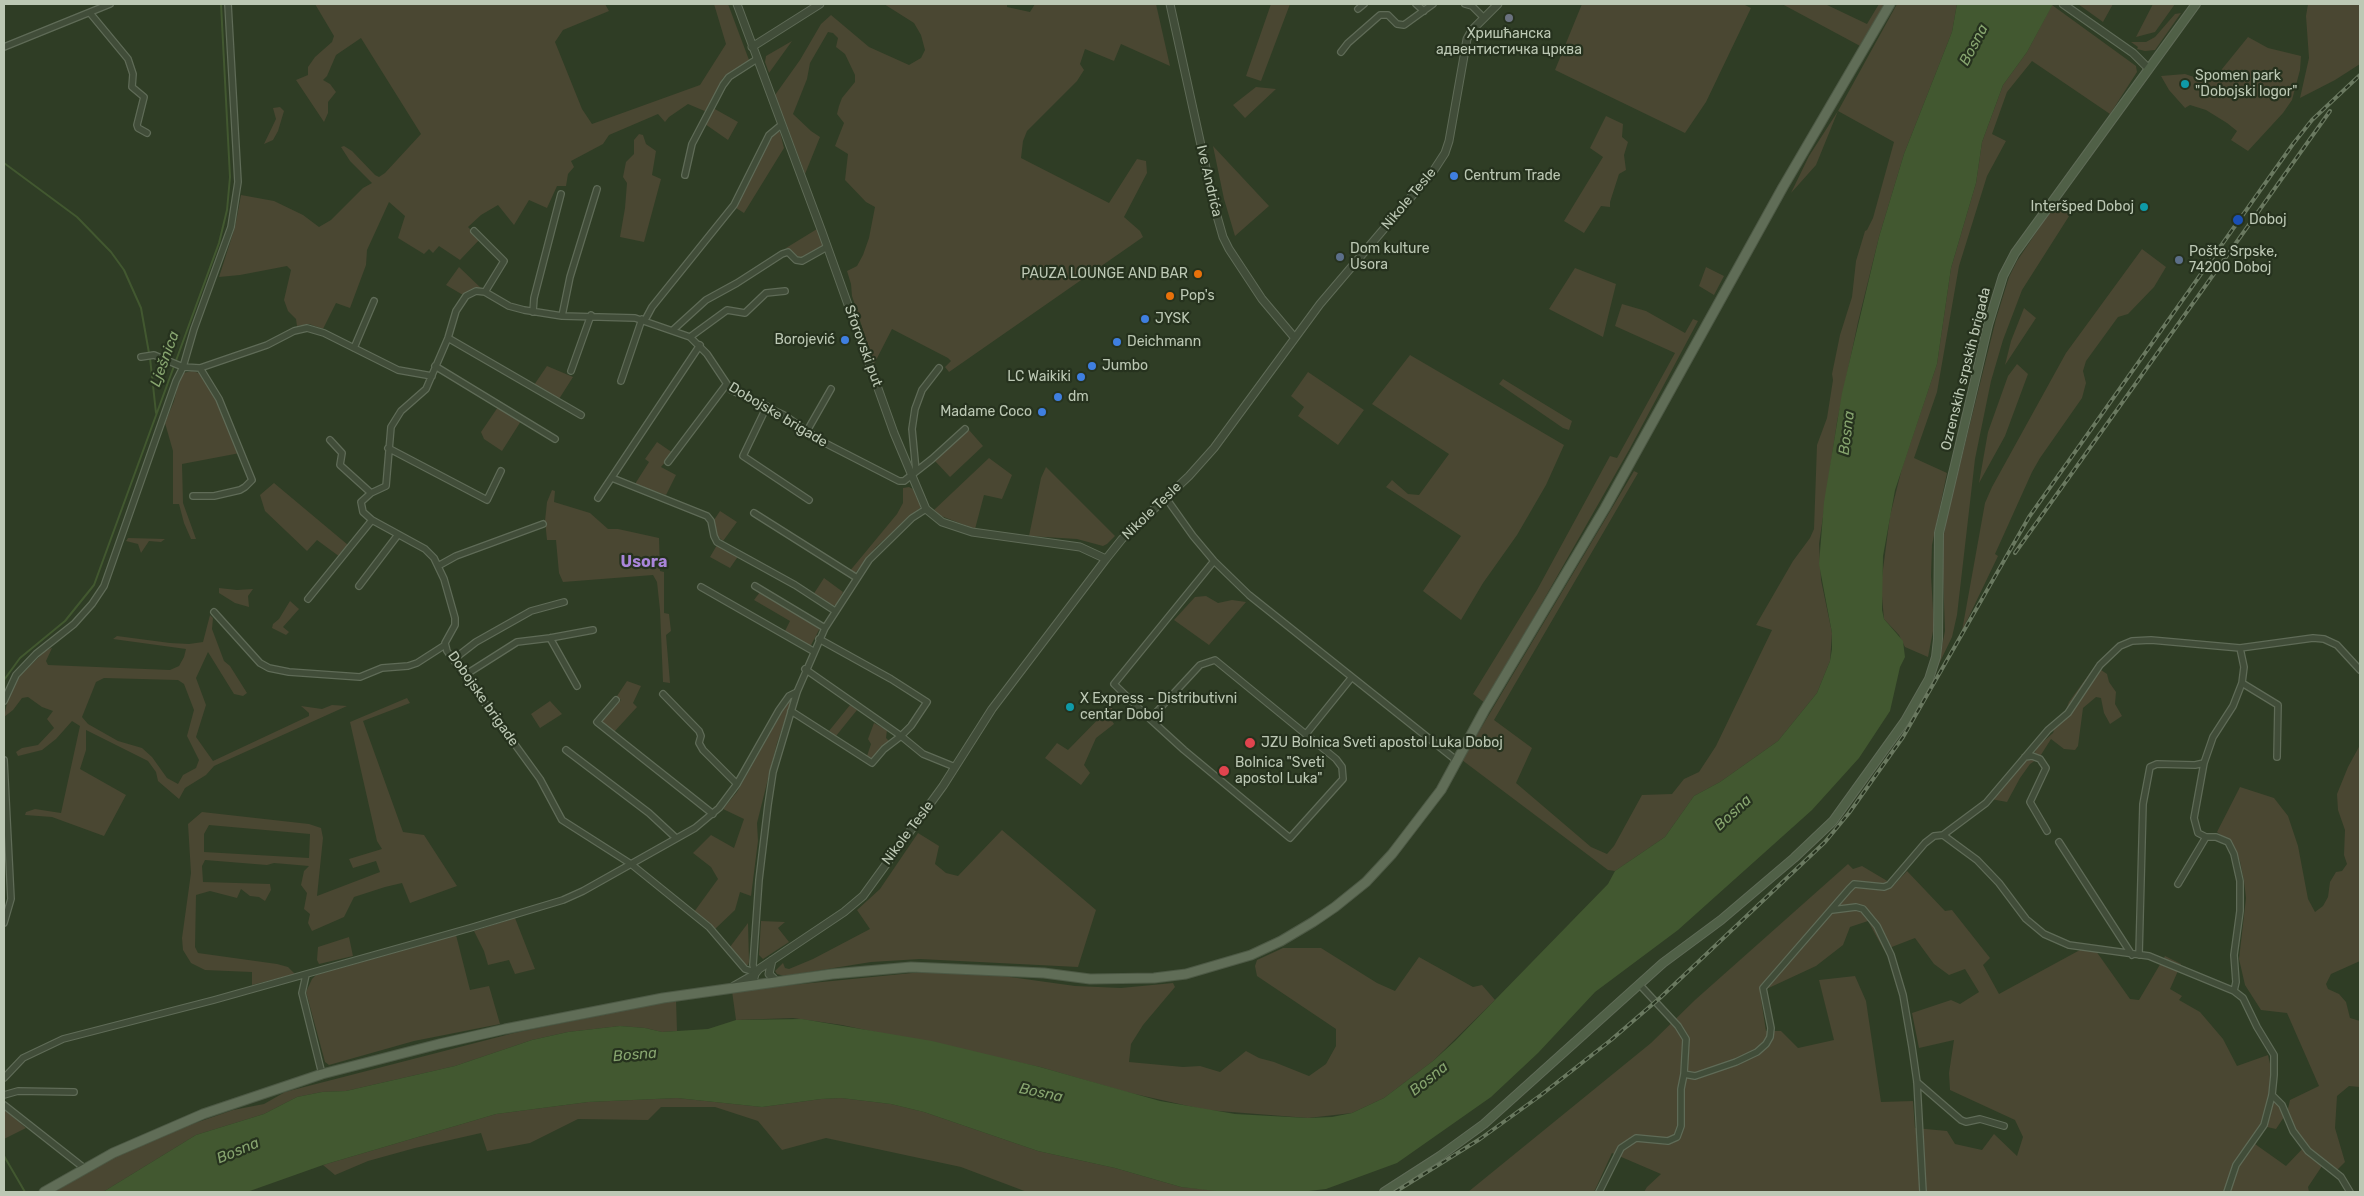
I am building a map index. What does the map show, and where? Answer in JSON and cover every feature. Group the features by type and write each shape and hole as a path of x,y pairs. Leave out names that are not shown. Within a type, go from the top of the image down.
{"main road":[{"path":"44,1192 84,1168 149,1136 203,1114 322,1074 439,1044 605,1009 777,982 911,966 1044,973 1090,979 1122,980 1186,974 1250,955 1281,941 1335,907 1366,882 1392,854 1441,790 1456,760 1604,508 1783,187 1890,4"},
{"name":"Ozrenskih srpskih brigada","path":"1384,1192 1468,1136 1640,984 1794,858 1833,821 1904,722 1929,679 1936,658 1938,639 1939,533 1988,325 2003,276 2015,253 2196,4"}],"street":[{"path":"4,47 110,4"},
{"path":"4,701 16,675 36,654 74,624 92,604 104,586 231,227 236,209 237,159 231,87 228,4"},
{"name":"Sforovski put","path":"737,4 926,509"},
{"path":"752,47 820,4"},
{"name":"Ive Andrića","path":"1170,4 1215,209 1223,237 1262,299 1294,337"},
{"path":"1358,8 1364,4"},
{"path":"1416,4 1424,11"},
{"path":"1341,52 1348,43 1380,15 1388,15 1397,24 1404,25 1433,4"},
{"path":"1465,4 1472,6 1484,18"},
{"name":"Nikole Tesle","path":"728,989 853,905 862,896 955,768 992,710 1106,559 1122,539 1166,498 1214,448 1320,304 1414,196 1440,162 1452,128 1467,39 1472,30 1498,4"},
{"path":"2063,4 2133,53 2148,68"},
{"path":"90,13 128,59 133,74 132,87 144,97 137,125 138,128 147,133"},
{"path":"684,175 692,144 722,85 729,77 757,59"},
{"path":"621,381 644,320 652,307 734,205 769,135 781,125"},
{"path":"562,316 570,277 597,189"},
{"path":"533,312 534,298 561,194"},
{"path":"308,599 372,520 363,512 360,505 365,497 386,486 389,432 398,414 407,404 424,392 448,338 454,315 464,298 476,291 485,292 504,261 474,230"},
{"path":"673,330 706,300 737,283 782,254 788,252 796,260 802,261 828,247"},
{"path":"690,337 727,310 745,313 766,293 785,291"},
{"name":"Dobojske brigade","path":"485,292 509,306 533,312 562,316 591,315 644,320 690,337 700,345 726,385 737,393 784,414 807,431 899,481 904,481 913,473"},
{"path":"354,348 374,301"},
{"path":"571,371 591,315"},
{"path":"143,357 154,354 181,367 200,368 267,345 302,328 313,329 398,370 432,376"},
{"path":"448,338 581,415"},
{"path":"598,498 700,345"},
{"path":"436,366 556,439"},
{"path":"193,496 214,496 240,490 246,487 252,480 219,399 200,368"},
{"path":"913,473 912,446 915,409 922,390 940,368"},
{"path":"668,462 726,385"},
{"path":"807,431 831,389"},
{"path":"767,406 743,456 809,500"},
{"path":"913,473 932,459 965,429"},
{"path":"330,440 342,453 340,465 371,493"},
{"path":"388,448 487,500 501,471"},
{"path":"612,478 707,516 711,521 717,542 795,585 835,611"},
{"path":"1166,498 1193,536 1214,561 1249,595 1456,760"},
{"path":"752,986 759,880 773,772 797,692 813,651 824,628 869,560 912,518 926,509 942,522 972,532 1080,547 1106,559"},
{"path":"754,513 857,578"},
{"name":"Dobojske brigade","path":"372,520 397,536 425,549 434,558 456,618 455,625 447,637 445,645 540,779 562,820 631,864 709,927 745,969 754,973"},
{"path":"438,566 456,556 543,524"},
{"path":"360,586 397,536"},
{"path":"1150,719 1200,665 1215,660 1336,759 1342,767 1343,779 1290,838 1150,719 1114,684 1214,561"},
{"path":"755,586 824,628"},
{"path":"701,587 813,651"},
{"path":"454,659 476,642 531,612 564,602"},
{"path":"214,612 260,663 270,668 289,672 360,677 387,666 408,666 417,663 445,645"},
{"path":"465,674 511,644 593,630"},
{"path":"550,638 577,686"},
{"path":"1684,1074 1695,1076 1736,1062 1757,1052 1766,1044 1770,1037 1771,1028 1763,988 1854,884 1884,887 1889,884 1925,842 1934,836 1943,835 1986,802 2048,730 2068,713 2100,665 2120,646 2132,641 2151,640 2240,648 2313,638 2324,639 2337,645 2360,670"},
{"path":"791,711 872,763 884,749 911,726 927,702 891,679 819,639"},
{"path":"2234,991 2236,982 2234,955 2240,911 2240,882 2234,854 2228,842 2216,837 2206,838 2198,833 2194,818 2204,763 2213,738 2233,706 2242,683 2244,667 2240,648"},
{"path":"805,669 901,736 923,754 955,768"},
{"path":"1306,734 1352,677"},
{"path":"2242,683 2278,705 2278,757"},
{"path":"4,1078 23,1058 63,1039 306,974 563,900 695,828 713,814 737,784 779,710 789,696 797,692"},
{"path":"663,694 699,731 699,743 703,750 737,784"},
{"path":"616,700 597,722 713,814"},
{"path":"566,750 649,814 676,838"},
{"path":"2025,757 2032,756 2040,759 2046,768 2030,802 2046,831"},
{"path":"4,760 11,877 11,899 4,923"},
{"path":"2139,955 2143,804 2150,767 2157,764 2194,765 2204,763"},
{"path":"1943,835 1977,860 1999,883 2026,919 2044,934 2069,945 2159,959 2234,991 2243,998 2250,1008 2257,1027 2274,1055 2272,1095 2264,1125 2236,1165 2227,1192"},
{"path":"2178,884 2206,838"},
{"path":"2059,842 2132,955"},
{"path":"1832,910 1856,907 1863,909 1870,916 1888,948 1903,995 1917,1082 1923,1192"},
{"path":"772,960 769,974 777,982"},
{"path":"306,974 302,993 322,1074"},
{"path":"1598,1192 1621,1148 1636,1138 1668,1141 1677,1137 1681,1126 1681,1089 1686,1039 1678,1026 1640,984"},
{"path":"1917,1082 1961,1120 1966,1122 1980,1119 2004,1126"},
{"path":"4,1095 18,1091 74,1092"},
{"path":"2272,1095 2282,1105 2294,1131 2308,1151 2341,1177 2350,1192"},
{"path":"4,1105 84,1168"}],"shaded area":[{"path":"315,4 605,4 609,11 563,30 555,42 582,109 592,124 700,85 726,44 714,4 728,4 749,60 723,78 707,112 688,104 665,122 658,114 609,135 603,144 571,161 574,167 568,174 566,186 557,186 547,208 529,200 514,225 498,205 481,215 468,227 480,239 460,260 439,246 433,253 429,249 424,254 398,238 405,216 389,202 367,250 366,265 350,308 336,303 323,329 309,324 297,326 296,319 288,311 284,300 291,270 287,266 219,277 235,227 241,195 274,201 303,215 319,227 331,220 363,188 372,183 350,161 341,147 344,146 352,151 379,177 421,134 361,38 336,55 327,76 323,80 330,84 336,92 328,102 328,113 324,122 296,80 308,75 308,67 315,57 332,42 334,36"},
{"path":"884,4 1007,4 1007,7 1030,12 1035,4 1156,4 1170,66 1121,44 1114,61 1085,49 1080,64 1084,70 1077,81 1027,131 1023,141 1021,158 1109,203 1137,159 1146,161 1147,173 1124,217 1140,231 1143,237 949,372 945,367 951,361 948,358 892,329 874,364 852,296 847,271 857,266 863,255 869,238 875,207 866,202 845,180 848,154 835,146 844,123 837,114 839,106 842,98 855,82 855,75 845,54 836,47 838,38 833,33 828,32 810,63 807,79 793,114 820,137 805,174 775,95 800,60 821,24 831,15 869,47 909,65 921,58 925,50 921,35 914,23"},
{"path":"1271,4 1290,4 1261,81 1246,76"},
{"path":"1582,4 1743,4 1751,8 1706,102 1685,133 1555,70"},
{"path":"1782,4 1825,4 1867,24 1879,4 1886,4 1862,47"},
{"path":"1897,4 1957,4 1952,32 1904,154 1879,237 1858,322 1837,422 1819,544 1821,580 1832,633 1830,661 1817,693 1778,741 1720,782 1694,796 1665,837 1615,871 1608,870 1462,760 1634,471 1638,473 1494,720 1532,748 1516,783 1591,847 1607,854 1614,846 1642,795 1672,794 1684,779 1699,772 1716,746 1772,630 1756,625 1814,529 1817,445 1827,418 1833,380 1832,374 1840,335 1852,297 1856,261 1865,231 1873,218 1894,142 1838,111"},
{"path":"2078,4 2113,4 2103,22"},
{"path":"2153,4 2175,4 2155,32 2136,37"},
{"path":"2308,4 2360,4 2360,64 2335,80 2300,98 2309,58 2306,16"},
{"path":"2052,5 2136,66 2137,72 2110,114 2032,61 2007,92 1992,134 2006,141 1987,176 1959,266 1937,392 1914,458 1947,473 1932,545 1931,576 1934,626 1928,657 1905,647 1899,635 1884,619 1881,585 1890,516 1902,468 1937,364 1951,268 1976,183 1982,142 2003,85 2027,52"},
{"path":"2181,13 2155,50 2145,51 2137,49 2138,47 2131,42 2146,42 2155,37 2175,14"},
{"path":"2248,37 2268,48 2301,56 2300,70 2292,100 2283,113 2248,151 2231,140 2237,131 2227,123 2206,110 2190,105 2185,108 2169,90 2161,76 2185,74 2200,79 2218,74"},
{"path":"792,41 769,73 765,62 766,56"},
{"path":"1256,87 1276,89 1245,118 1233,105"},
{"path":"280,107 284,111 278,131 273,140 264,144 276,119 273,108"},
{"path":"713,108 738,122 728,140 705,124"},
{"path":"1838,111 1816,165 1791,193 1809,156"},
{"path":"1606,116 1623,124 1622,137 1628,142 1624,155 1626,170 1619,174 1610,207 1601,206 1584,233 1564,221 1603,157 1590,148"},
{"path":"780,132 784,148 744,213 736,208 772,134"},
{"path":"639,134 643,135 646,144 656,151 652,175 661,179 644,242 620,237 627,183 623,177 626,162 634,154 634,140"},
{"path":"1213,146 1269,206 1235,236 1224,199"},
{"path":"2056,203 2071,213 2022,290 2003,340 1991,381 1975,459 1957,615 1952,637 1938,666 1945,631 1942,547 1946,521 1996,319 2009,277 2017,261"},
{"path":"817,229 824,245 800,258 786,248"},
{"path":"2142,249 2166,267 2154,287 2128,314 2118,317 2086,361 2083,371 2086,383 2082,398 2032,472 1995,554 1998,556 1962,631 1985,503 1992,487 2066,353"},
{"path":"459,267 482,289 470,290 463,295 446,285"},
{"path":"1706,267 1724,276 1714,295 1699,286"},
{"path":"1575,268 1616,284 1603,337 1549,309"},
{"path":"1622,304 1646,311 1685,333 1693,319 1698,321 1629,450 1485,703 1473,694 1537,590 1610,456 1617,458 1675,353 1615,326"},
{"path":"2024,308 2036,318 2005,365 2011,341"},
{"path":"1410,355 1564,445 1546,485 1517,535 1483,583 1461,620 1423,591 1461,536 1386,487 1392,480 1408,494 1419,495 1449,454 1372,404"},
{"path":"2017,364 2028,374 2005,436 1979,483 1988,432 2008,376"},
{"path":"547,366 573,377 559,399 534,385"},
{"path":"192,371 199,373 219,405 240,453 182,464 183,503 196,539 191,539 179,504 173,504 173,451 165,423 174,401 180,377 183,373"},
{"path":"1308,372 1364,410 1338,445 1298,416 1304,407 1291,396"},
{"path":"1503,379 1572,421 1569,430 1563,428 1499,384"},
{"path":"498,407 521,421 502,451 484,439 481,432"},
{"path":"969,430 983,446 950,477 935,461"},
{"path":"657,442 673,453 661,467 676,475 666,495 635,484 649,462 645,459"},
{"path":"989,458 1012,475 1002,499 984,495 975,529 941,516 934,510"},
{"path":"1046,467 1115,536 1107,544 1103,546 1077,539 1029,536 1041,478"},
{"path":"274,483 348,545 340,557 317,540 307,551 265,511 260,495"},
{"path":"909,487 913,489 920,508 876,547 856,572 849,572 897,514 903,503 903,488"},
{"path":"552,490 555,491 554,502 590,513 608,529 618,529 659,538 660,571 664,572 664,613 669,614 671,631 666,635 670,683 663,682 660,610 657,582 653,575 563,582 559,573 556,540 547,540 545,521 547,502"},
{"path":"720,511 737,522 723,541 717,536 714,520"},
{"path":"128,538 165,539 161,542 149,541 141,553 138,544 126,541"},
{"path":"717,545 739,555 730,568 710,557"},
{"path":"824,578 843,592 836,605 832,606 813,595"},
{"path":"219,588 253,589 248,596 249,607 235,603 219,593"},
{"path":"760,592 820,628 810,647 784,633 790,621 754,600"},
{"path":"1206,596 1218,603 1232,600 1246,602 1209,645 1174,620 1195,597"},
{"path":"290,601 299,609 283,627 289,632 286,635 272,628"},
{"path":"210,615 213,618 212,629 224,661 230,666 247,693 243,696 234,694 208,652 196,678 206,705 196,737 213,761 309,716 309,713 301,706 322,709 332,705 347,706 214,766 206,775 185,788 179,799 158,781 156,772 148,761 86,730 86,750 80,769 126,795 104,836 52,817 25,815 26,812 35,809 61,813 80,726 72,721 56,739 42,750 18,756 16,752 22,748 38,745 54,728 47,719 53,711 42,707 28,697 22,698 13,710 4,717 9,694 16,680 46,650 52,648 46,661 48,665 170,670 179,666 186,649 113,639 117,636 170,643 189,644 203,642","holes":["104,678 178,680 184,684 194,710 187,736 199,760 196,768 183,775 178,784 167,778 152,757 142,748 118,741 88,724 82,717 96,682"]},
{"path":"2095,666 2107,674 2109,682 2116,692 2115,704 2122,716 2110,724 2104,713 2101,698 2096,697 2083,708 2078,746 2075,750 2064,749 2051,739 2039,758 2030,764 2020,778 2007,802 1991,799 2021,765 2034,754 2038,746 2053,733 2058,719"},
{"path":"627,681 641,686 633,703 637,707 614,732 602,721 621,700 617,696"},
{"path":"407,698 410,703 363,721 403,832 424,835 457,886 410,903 402,883 385,887 354,897 344,917 312,931 308,923 310,914 304,909 307,893 301,885 304,871 309,866 205,860 202,866 203,882 270,884 271,890 265,901 259,897 250,896 241,889 237,898 210,891 196,895 195,947 198,953 277,964 288,967 295,974 252,985 252,972 205,970 191,963 183,950 182,938 191,873 188,824 202,812 309,824 321,828 323,838 317,896 380,872 376,861 353,868 349,859 382,849 377,841 350,722","holes":["209,825 310,834 309,858 204,852 204,834"]},
{"path":"789,700 792,700 777,743 757,823 758,841 751,896 740,892 735,910 714,930 694,912 718,879 711,867 693,853 711,835 734,848 744,819 723,809 737,792"},
{"path":"550,701 562,714 540,728 531,714"},
{"path":"850,705 857,710 836,736 829,731"},
{"path":"1111,706 1114,712 1111,719 1114,724 1096,738 1084,765 1090,773 1081,785 1045,758 1057,743 1068,750"},
{"path":"874,723 887,730 886,738 889,741 872,759 867,756 871,744 868,739"},
{"path":"2360,745 2360,961 2331,974 2326,984 2328,989 2339,994 2346,1002 2350,1018 2360,1021 2360,1087 2349,1086 2337,1096 2335,1128 2345,1162 2336,1171 2322,1166 2308,1187 2309,1192 1644,1192 1661,1174 1612,1153 1594,1192 1468,1192 1651,1043 1695,1000 1848,864 1853,869 1862,866 1894,885 1907,871 1945,911 1952,910 1990,958 1983,965 1999,994 2091,944 2130,999 2139,1000 2165,956 2181,964 2170,989 2182,996 2179,1000 2200,1012 2223,1039 2237,1066 2268,1055 2273,1077 2273,1091 2282,1102 2287,1113 2290,1100 2319,1086 2287,1013 2261,1010 2245,985 2239,959 2246,898 2244,881 2240,861 2232,844 2217,832 2240,787 2274,798 2288,816 2298,846 2308,899 2315,912 2323,906 2328,897 2330,882 2336,872 2342,871 2347,864 2344,855 2345,830 2338,810 2337,794 2348,767","holes":["1868,921 1884,950 1915,938 1934,964 1949,975 1965,969 1979,992 1960,1004 1951,1000 1912,1013 1919,1048 1954,1040 1949,1073 1950,1090 2015,1120 2023,1137 2017,1156 1994,1134 1982,1150 1955,1144 1947,1131 1915,1128 1913,1101 1881,1102 1866,1001 1855,976 1819,980 1834,1040 1798,1048 1781,1031 1766,1031 1760,992 1816,966 1843,945 1850,927","2286,1114 2306,1145 2286,1166 2255,1144 2267,1127 2276,1129"]},
{"path":"1002,830 1096,910 1078,967 920,959 871,962 784,976 777,974 775,971 783,963 785,968 789,969 813,959 870,929 857,910 880,889 918,833 939,846 935,864 946,873 958,876"},
{"path":"515,918 535,969 515,974 509,960 488,965 484,951 474,931"},
{"path":"761,921 785,922 778,928 789,942 763,959 759,955"},
{"path":"748,923 749,962 748,965 745,965 730,947"},
{"path":"456,935 470,990 489,986 500,1024 414,1041 329,1065 325,1062 306,992 316,975"},
{"path":"349,937 353,956 319,964 317,960 318,947"},
{"path":"1283,948 1321,948 1377,983 1395,991 1419,957 1473,987 1482,985 1495,1000 1433,1061 1384,1098 1352,1113 1308,1118 1206,1110 1126,1092 1040,1067 842,1025 793,1018 736,1020 732,991 922,972 967,971 1075,986 1121,988 1173,983 1175,987 1143,1025 1131,1044 1129,1062 1183,1067 1200,1066 1220,1072 1246,1051 1259,1058 1309,1076 1326,1064 1336,1046 1336,1029 1257,976 1255,966 1257,960"},
{"path":"676,1000 677,1031 662,1032 645,1028 620,1026 568,1032 532,1040 455,1066 346,1091 322,1092 297,1097 264,1114 196,1135 103,1192 55,1192 98,1165 175,1130 233,1110 264,1104 285,1092 514,1033"},
{"path":"677,1098 762,1107 841,1098 891,1104 924,1112 1038,1151 1115,1168 1181,1187 1237,1192 1027,1192 961,1167 826,1138 782,1150 758,1121 715,1107 661,1107 648,1120 578,1119 530,1143 487,1151 481,1133 368,1161 335,1175 323,1165 496,1114 588,1102"},
{"path":"4,1109 26,1128 4,1139"}],"water":[{"name":"Bosna","path":"1957,4 2053,4 2027,52 2003,85 1982,142 1976,183 1951,268 1937,364 1895,490 1883,556 1882,610 1884,619 1903,641 1905,657 1900,667 1890,711 1859,758 1812,810 1678,930 1595,992 1538,1053 1491,1097 1397,1163 1326,1189 1301,1192 1224,1192 1181,1187 1115,1168 1038,1151 924,1112 891,1104 841,1098 762,1107 677,1098 588,1102 496,1114 323,1165 247,1192 103,1192 196,1135 264,1114 297,1097 322,1092 346,1091 455,1066 532,1040 568,1032 620,1026 645,1028 662,1032 708,1029 736,1020 802,1019 932,1041 1040,1067 1160,1101 1235,1114 1308,1118 1332,1117 1352,1113 1384,1098 1433,1061 1455,1041 1608,884 1615,871 1665,837 1694,796 1720,782 1778,741 1817,693 1830,661 1832,649 1832,633 1819,564 1824,502 1842,393 1879,237 1904,154 1952,32"}],"waterway":[{"name":"Lješnica","path":"4,680 20,658 65,621 94,585 219,243 227,210 230,177 221,4"},
{"path":"4,163 77,217 111,252 124,270 141,308 149,353"},
{"path":"150,358 156,413"},
{"name":"Lješnica","path":"4,1156 25,1192"}],"railway":[{"path":"1395,1192 1480,1139 1541,1095 1611,1040 1661,997 1825,842 1849,813 1903,737 2029,517 2293,144 2312,120 2360,75"},
{"path":"2015,553 2330,111"}],"place":[{"name":"Хришћанска адвентистичка црква","path":"1509,18"},
{"name":"Spomen park \"Dobojski logor\"","path":"2185,84"},
{"name":"Centrum Trade","path":"1454,176"},
{"name":"Interšped Doboj","path":"2144,207"},
{"name":"Doboj","path":"2238,220"},
{"name":"Dom kulture Usora","path":"1340,257"},
{"name":"Pošte Srpske, 74200 Doboj","path":"2179,260"},
{"name":"PAUZA LOUNGE AND BAR","path":"1198,274"},
{"name":"Pop's","path":"1170,296"},
{"name":"JYSK","path":"1145,319"},
{"name":"Borojević","path":"845,340"},
{"name":"Deichmann","path":"1117,342"},
{"name":"Jumbo","path":"1092,366"},
{"name":"LC Waikiki","path":"1081,377"},
{"name":"dm","path":"1058,397"},
{"name":"Madame Coco","path":"1042,412"},
{"name":"X Express - Distributivni centar Doboj","path":"1070,707"},
{"name":"JZU Bolnica Sveti apostol Luka Doboj","path":"1250,743"},
{"name":"Bolnica \"Sveti apostol Luka\"","path":"1224,771"}],"district":[{"name":"Usora","path":"644,562"}]}
